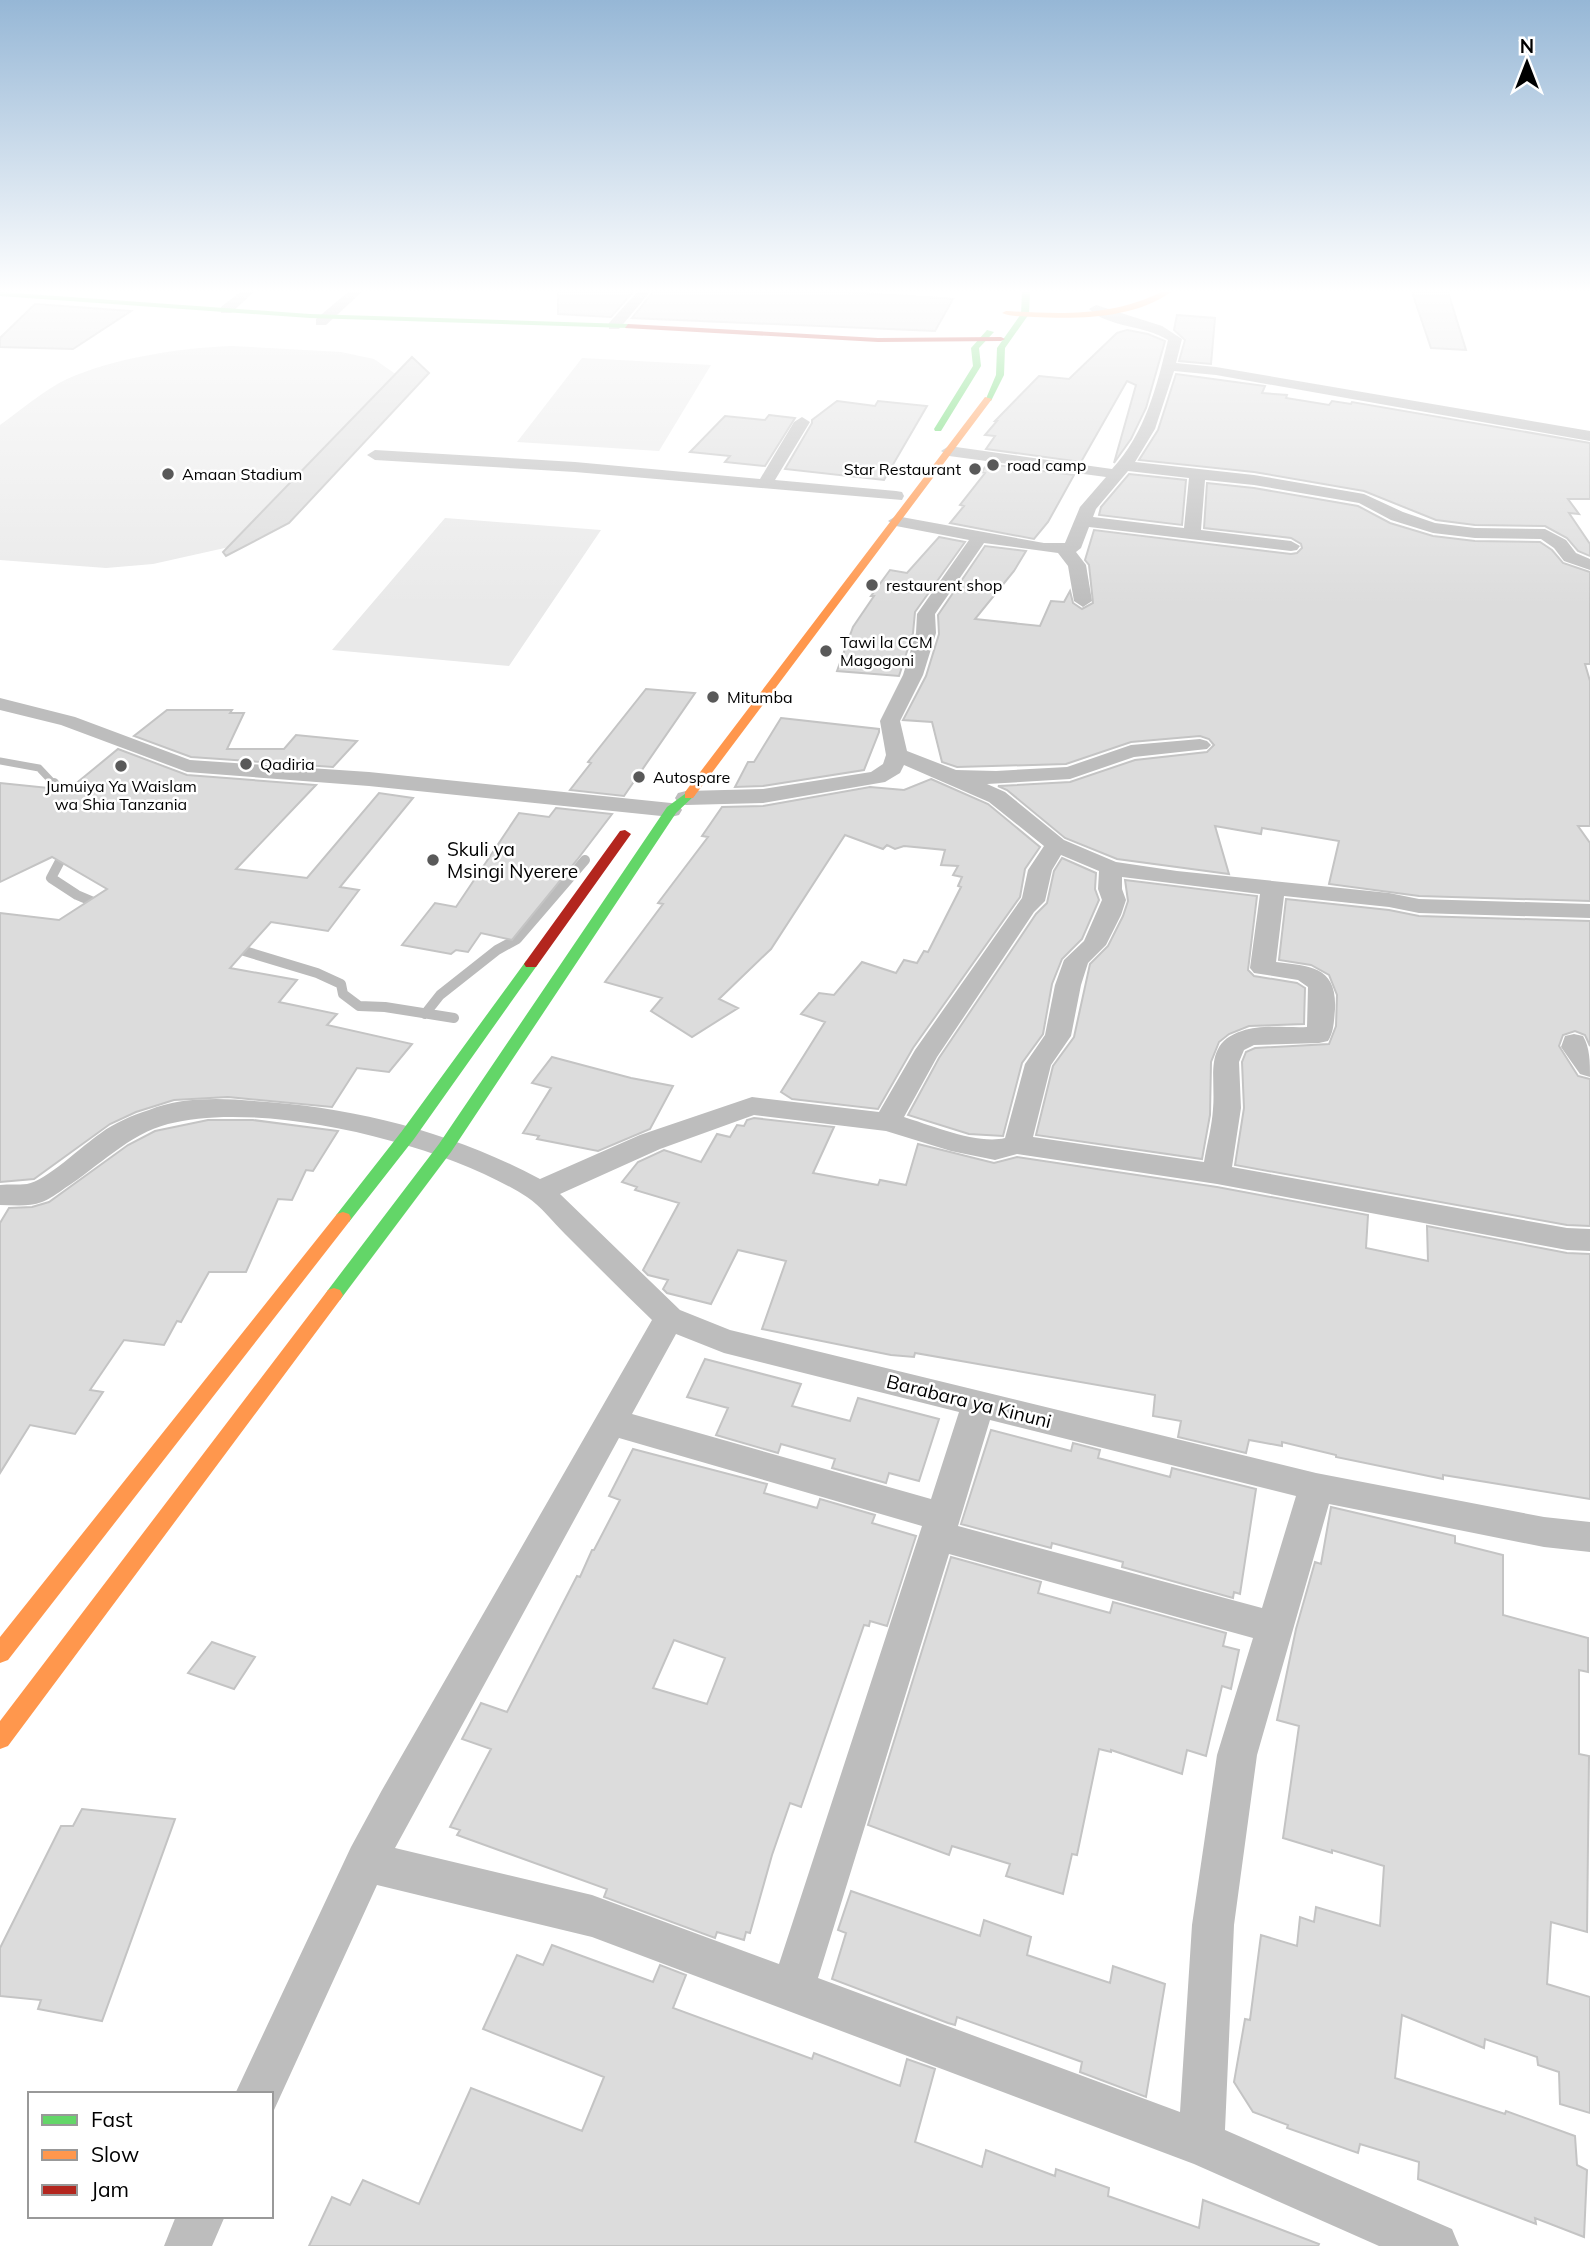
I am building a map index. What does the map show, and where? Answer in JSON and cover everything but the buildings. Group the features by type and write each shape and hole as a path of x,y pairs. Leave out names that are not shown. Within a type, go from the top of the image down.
{"main road":[{"path":"933,437 958,397"},
{"path":"0,1739 444,1148 678,804 990,397"},
{"path":"871,527 900,490"},
{"path":"0,1653 408,1135 648,802"}],"street":[{"path":"896,521 1065,550 1072,548 1088,507 1108,487 1149,425 1159,397"},
{"path":"1365,397 1590,436"},
{"path":"766,482 802,422"},
{"path":"949,451 1120,470 1254,480 1364,499 1397,516 1433,528 1475,533 1545,534 1560,544 1570,557 1590,565"},
{"path":"375,455 900,490"},
{"path":"1192,534 1197,474"},
{"path":"1083,521 1291,546"},
{"path":"0,704 68,721 187,766 678,804 763,796 877,777 892,768 897,755 890,722 913,676 926,633 926,614 936,596 982,537"},
{"path":"1065,550 1077,565 1083,601"},
{"path":"953,776 996,778 1070,773 1131,751 1200,745"},
{"path":"897,755 953,776 997,797 1056,845 1111,868 1389,900 1419,906 1590,911"},
{"path":"887,1122 924,1056 1025,907 1033,901 1040,870 1056,845"},
{"path":"1017,1144 1038,1064 1058,1035 1068,985 1077,960 1094,945 1109,915 1114,900 1110,889 1111,868"},
{"path":"1217,1174 1227,1108 1226,1062 1233,1045 1249,1037 1319,1035 1323,1000 1319,981 1312,974 1263,968 1273,888"},
{"path":"1574,1042 1574,1047 1590,1068"},
{"path":"539,1191 650,1142 752,1106 887,1122 951,1141 995,1150 1017,1144 1217,1174 1567,1239 1590,1240"},
{"name":"Barabara ya Kinuni","path":"0,1195 35,1194 81,1164 113,1138 159,1116 193,1110 228,1108 304,1113 408,1135 511,1176 539,1191 668,1318 724,1341 1317,1487 1544,1532 1590,1537"},
{"path":"259,2092 366,1862 668,1318"},
{"path":"793,1989 979,1404"},
{"path":"611,1422 1275,1628"},
{"path":"1201,2143 1213,1925 1235,1769 1317,1487"},
{"path":"366,1862 592,1916 1201,2143 1435,2246"},
{"path":"188,2246 200,2218"}],"shaded area":[{"name":"Amaan Stadium","path":"39,397 406,397 289,523 256,541 153,564 106,568 0,560 0,425"},
{"path":"552,397 692,397 659,451 517,442"},
{"path":"445,518 601,530 509,666 332,650"}],"waterway":[{"path":"0,761 39,768 55,785"},
{"path":"54,783 63,799"},
{"path":"63,847 60,861 51,878 77,895 103,906"},
{"path":"425,1013 440,995 497,950 517,939 585,860"},
{"path":"231,947 317,973 341,984 343,994 359,1006 425,1013"},
{"path":"425,1013 454,1018"}],"traffic: fast":[{"path":"938,429 958,397"},
{"path":"334,1295 445,1148 671,810 689,795"},
{"path":"343,1218 408,1135 531,964"}],"traffic: slow":[{"path":"689,795 988,399"},
{"path":"0,1653 343,1218"},
{"path":"0,1739 334,1295"}],"traffic: jam":[{"path":"531,964 625,834"}],"place":[{"name":"road camp","path":"993,465"},
{"name":"Star Restaurant","path":"975,469"},
{"name":"Amaan Stadium","path":"168,474"},
{"name":"restaurent shop","path":"872,585"},
{"name":"Tawi la CCM Magogoni","path":"826,651"},
{"name":"Mitumba","path":"713,697"},
{"name":"Qadiria","path":"246,764"},
{"name":"Jumuiya Ya Waislam wa Shia Tanzania","path":"121,766"},
{"name":"Autospare","path":"639,777"},
{"name":"Skuli ya Msingi Nyerere","path":"433,860"}]}
